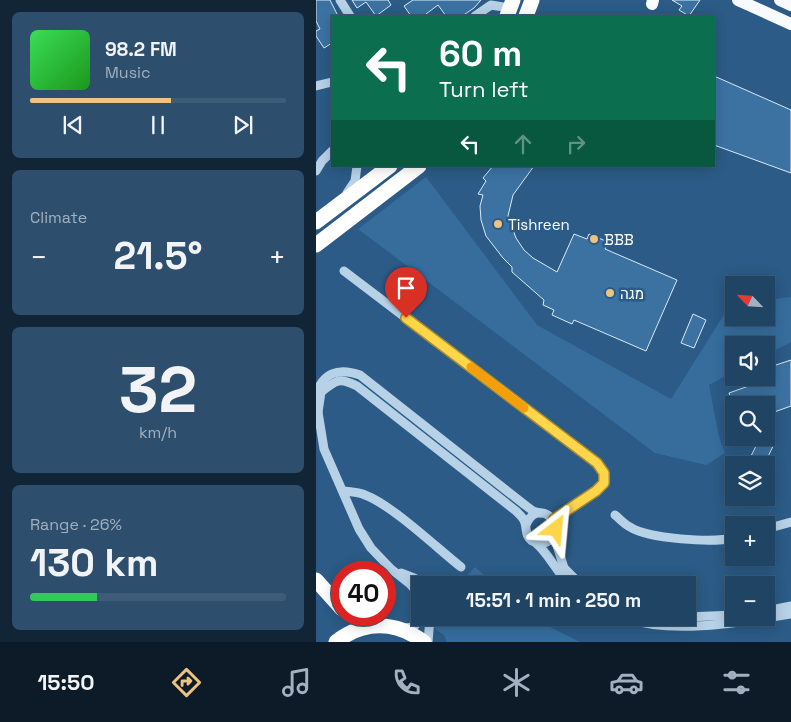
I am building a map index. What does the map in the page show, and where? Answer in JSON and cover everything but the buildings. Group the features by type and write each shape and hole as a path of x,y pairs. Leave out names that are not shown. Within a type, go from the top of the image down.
{"highway":[{"path":"526,15 532,0"},
{"path":"316,222 389,167"},
{"path":"316,245 418,167"},
{"path":"316,580 331,597"},
{"path":"336,642 354,630 378,626 398,628 411,633 424,642"}],"main road":[{"path":"738,0 791,24"},
{"path":"780,0 791,5"}],"street":[{"path":"340,0 349,15"},
{"path":"476,15 491,5 510,8"},
{"path":"316,86 331,82"},
{"path":"316,171 331,152"},
{"path":"316,176 331,161"},
{"path":"341,203 356,180 357,167"},
{"path":"344,271 597,463 604,473 604,483 596,491 554,519"},
{"path":"384,561 367,542 324,449 316,399 318,387 325,378 334,372 349,371 360,375 533,511 546,513 554,519 556,529 554,536 558,554 564,568 572,576"},
{"path":"318,412 321,392 333,382 344,380 357,386 516,511 526,525 527,535 547,552 562,576"},
{"path":"343,491 368,496 393,512 460,567"},
{"path":"526,525 531,516 540,513"},
{"path":"615,515 630,528 671,538 725,540"},
{"path":"775,526 791,522"},
{"path":"536,542 544,543 554,536"},
{"path":"396,571 411,577"},
{"path":"396,573 411,585"},
{"path":"775,609 791,606"},
{"path":"696,624 746,621 791,614"},
{"path":"696,617 725,615"},
{"path":"398,628 409,629 415,626"},
{"path":"428,642 429,626"}],"shaded area":[{"path":"426,177 537,325 671,399 725,313 725,326 775,326 775,299 791,297 791,342 775,350 775,336 725,336 725,376 709,385 719,437 725,453 706,465 655,453 358,229"},
{"path":"475,567 486,576 466,576"},
{"path":"430,626 548,626 580,642 447,642 444,635"}],"slow traffic":[{"path":"471,367 524,408"}],"place":[{"name":"Tishreen","path":"498,224"},
{"name":"BBB","path":"594,239"},
{"name":"מגה","path":"610,293"}],"route":[{"path":"406,318 597,463 604,473 604,483 596,491 554,519 556,529"}]}
